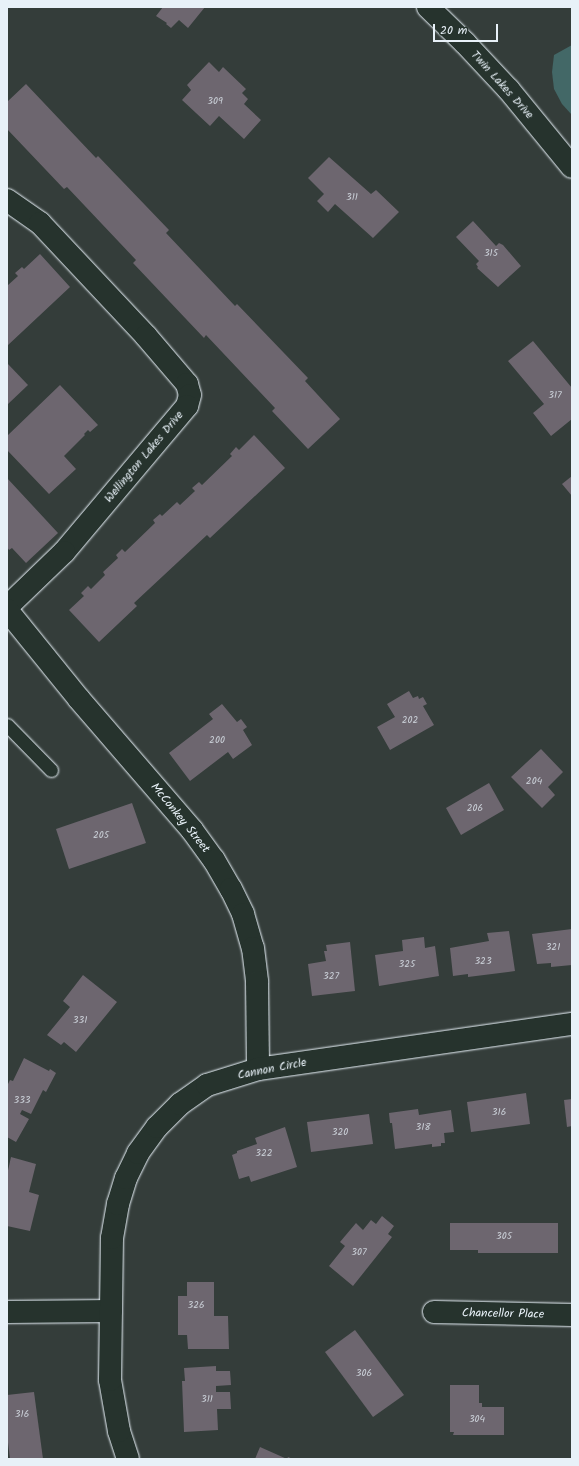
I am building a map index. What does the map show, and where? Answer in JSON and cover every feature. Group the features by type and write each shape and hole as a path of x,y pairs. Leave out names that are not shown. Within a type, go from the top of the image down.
{"street":[{"name":"Twin Lakes Drive","path":"428,7 465,43 509,90 572,167"},
{"name":"Wellington Lakes Drive","path":"7,200 15,204 46,229 146,336 187,384 190,395 187,406 64,552 7,607"},
{"name":"McConkey Street","path":"7,610 79,699 192,830 214,860 231,889 243,914 252,948 257,982 258,1069"},
{"name":"Cannon Circle","path":"128,1459 118,1431 111,1395 112,1238 118,1204 126,1178 138,1153 157,1127 180,1104 207,1085 258,1069 572,1024"},
{"path":"7,1312 111,1311"},
{"name":"Chancellor Place","path":"434,1312 572,1315"}],"lane":[{"path":"7,725 50,770"}],"water":[{"path":"572,45 572,115 562,104 554,89 552,72 554,55"}],"building":[{"path":"163,7 205,7 188,28 179,20 171,28 166,24 167,23 156,16"},
{"path":"209,62 219,72 223,67 246,89 242,93 248,99 244,104 261,120 244,139 219,116 210,126 182,100 191,90 187,85"},
{"path":"26,84 96,158 98,156 169,230 166,233 235,306 237,304 308,378 305,381 340,419 308,449 272,411 275,408 206,335 204,338 133,263 136,260 67,187 64,189 7,129 7,102"},
{"path":"329,157 371,194 376,190 399,212 373,238 335,204 328,212 317,201 324,194 308,178"},
{"path":"473,221 496,246 499,243 503,245 521,266 498,287 477,268 478,267 476,264 479,261 456,237"},
{"path":"40,254 70,287 7,346 7,286 18,276 15,273 22,267 24,269"},
{"path":"533,341 572,388 572,419 551,436 533,413 544,404 508,361"},
{"path":"7,363 28,385 7,405"},
{"path":"60,385 98,425 90,432 88,430 64,456 76,469 49,494 7,450 7,436"},
{"path":"254,435 285,468 210,538 207,535 134,603 137,606 99,642 69,610 84,596 81,593 88,586 91,589 105,575 103,572 118,558 116,555 122,549 125,552 155,523 153,520 160,514 162,516 177,502 180,505 195,491 192,488 199,482 202,485 232,456 230,454 236,447 239,450"},
{"path":"572,476 572,496 562,484"},
{"path":"7,478 58,533 26,563 12,548 9,550 7,547"},
{"path":"409,691 413,698 418,696 419,699 423,697 427,704 423,706 434,725 390,750 377,727 395,717 387,704"},
{"path":"222,704 237,722 241,719 247,727 243,730 252,745 233,759 228,752 190,781 169,753 213,719 209,714"},
{"path":"541,749 563,772 548,787 555,795 542,808 511,777"},
{"path":"489,783 504,810 461,835 446,808"},
{"path":"132,803 146,843 69,869 56,829"},
{"path":"572,929 572,965 551,967 551,963 537,964 532,934"},
{"path":"509,931 515,971 468,977 468,974 453,976 450,948 489,941 487,933"},
{"path":"424,937 425,948 435,946 439,976 379,986 375,955 403,951 402,940"},
{"path":"350,942 355,991 312,996 308,964 326,961 324,951 327,951 326,945"},
{"path":"83,975 117,1002 76,1052 64,1042 61,1045 47,1035 70,1007 63,1001"},
{"path":"24,1058 56,1073 46,1092 43,1090 31,1114 22,1110 20,1114 29,1119 16,1142 7,1137 7,1086 10,1080 13,1081"},
{"path":"526,1093 530,1124 471,1132 467,1102"},
{"path":"572,1099 572,1126 567,1127 564,1100"},
{"path":"418,1109 419,1115 451,1110 454,1132 444,1133 445,1143 441,1143 441,1146 432,1147 432,1144 395,1149 392,1123 390,1123 389,1113"},
{"path":"369,1114 373,1144 311,1152 307,1122"},
{"path":"285,1127 297,1167 251,1182 249,1176 239,1179 232,1155 237,1153 237,1151 257,1144 255,1138"},
{"path":"11,1157 36,1164 29,1192 39,1195 30,1231 7,1226 7,1175"},
{"path":"382,1216 394,1226 388,1234 392,1237 353,1286 329,1266 345,1246 340,1242 356,1223 363,1230 371,1220 376,1224"},
{"path":"450,1223 558,1223 558,1253 478,1253 478,1250 450,1250"},
{"path":"187,1282 214,1282 214,1316 228,1316 229,1349 188,1349 187,1335 178,1335 178,1296 187,1296"},
{"path":"355,1330 404,1395 373,1417 325,1352"},
{"path":"216,1366 216,1371 230,1371 231,1385 216,1386 216,1392 230,1392 231,1409 217,1409 218,1430 184,1432 182,1381 185,1381 184,1368"},
{"path":"450,1385 479,1385 479,1403 482,1403 482,1407 504,1407 504,1435 453,1435 454,1432 450,1432"},
{"path":"34,1392 43,1459 10,1459 7,1434 7,1395"},
{"path":"260,1447 287,1459 255,1459"}]}
